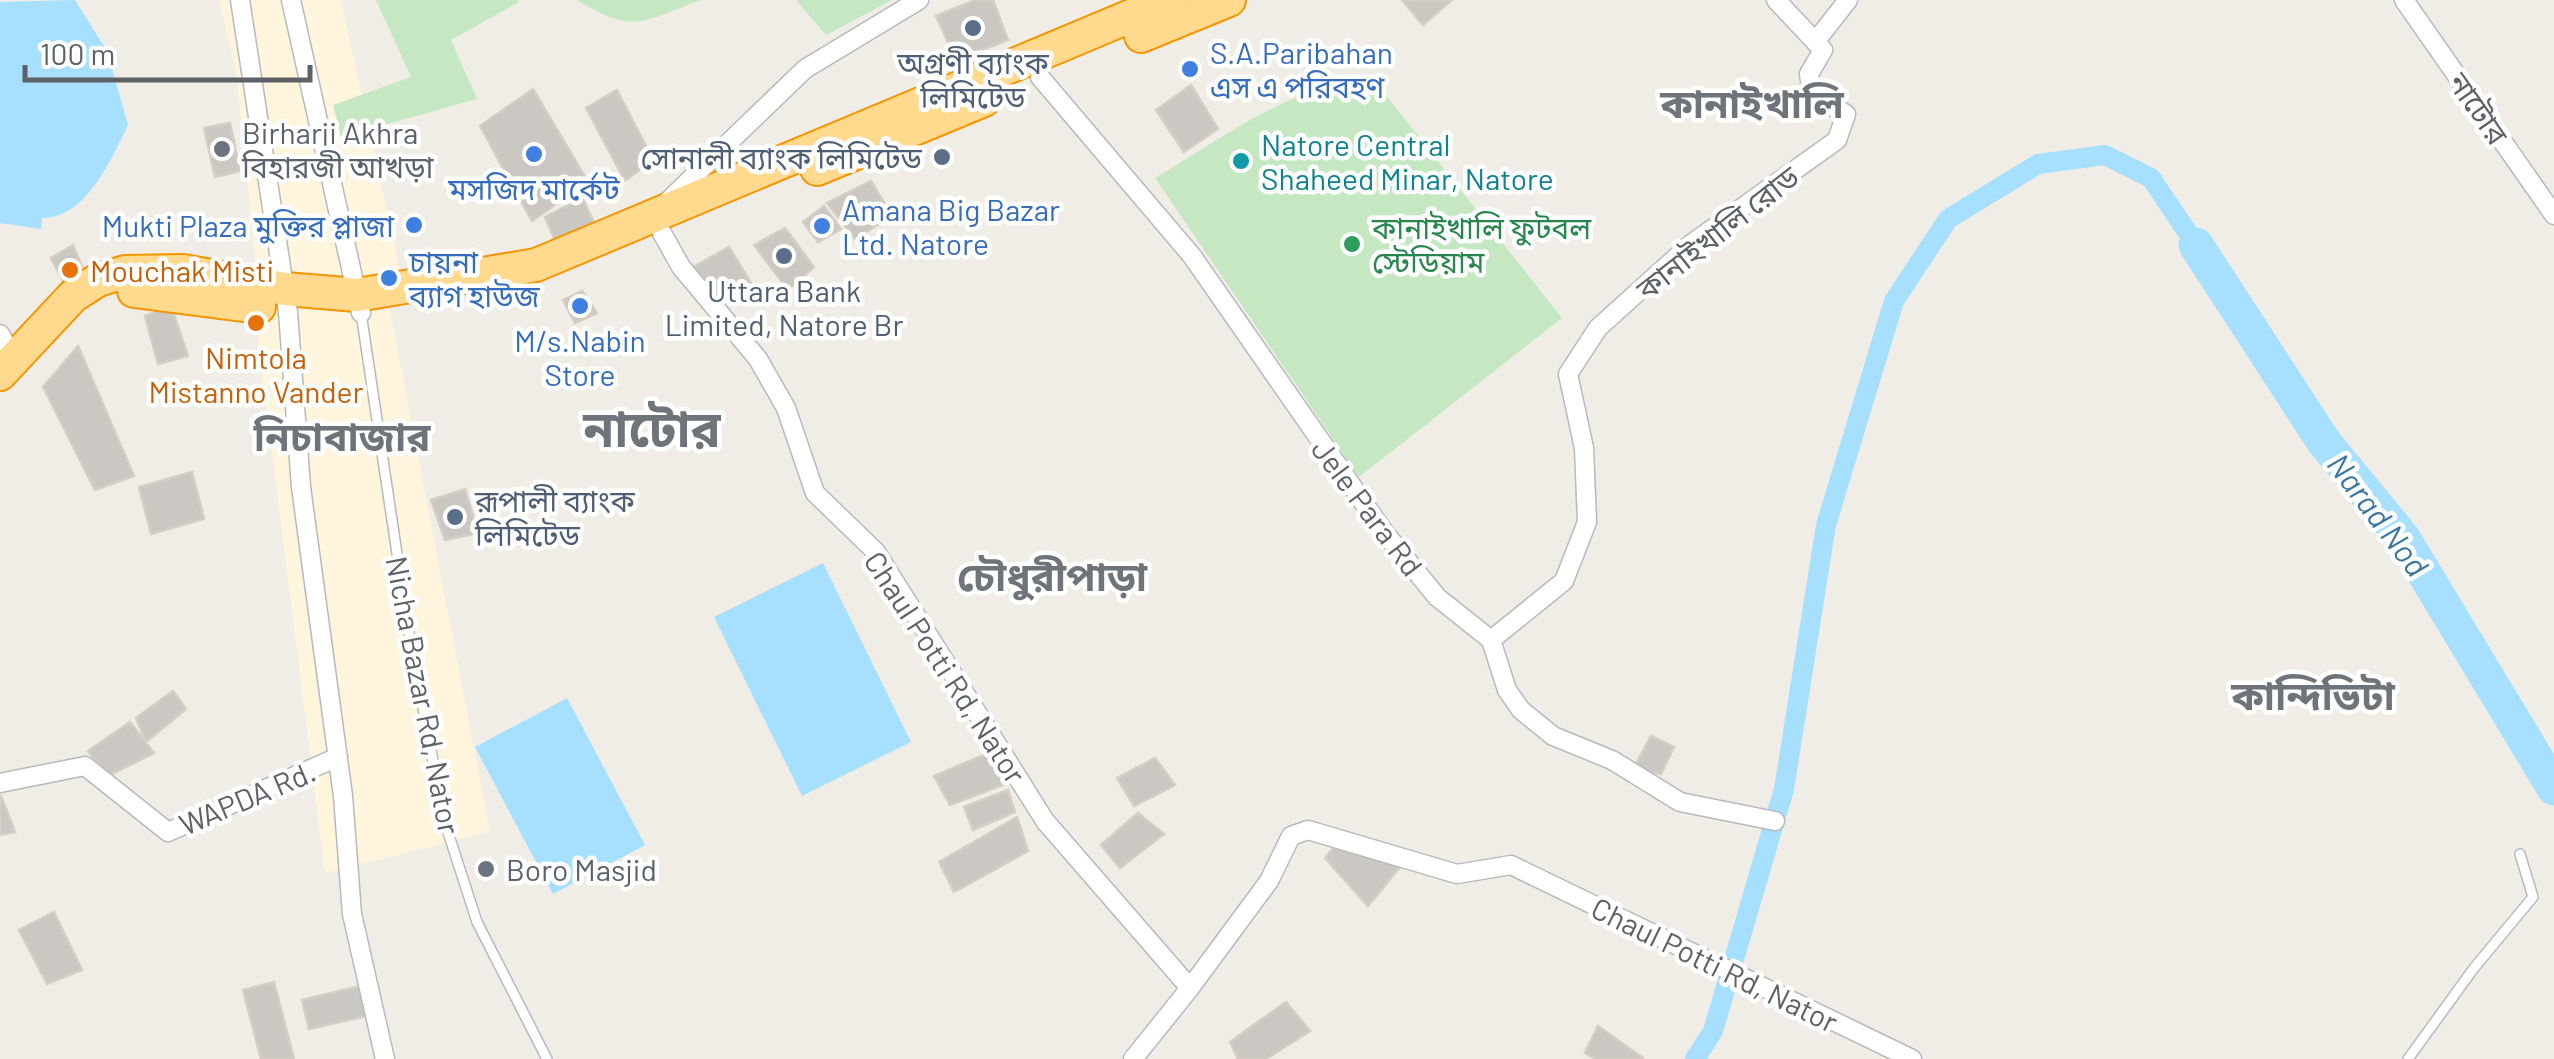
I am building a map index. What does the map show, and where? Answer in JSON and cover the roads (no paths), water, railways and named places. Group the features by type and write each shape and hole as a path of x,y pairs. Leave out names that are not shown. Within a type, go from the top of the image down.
{"highway":[{"path":"645,231 858,127 1169,0"},
{"path":"5,356 50,322 73,296 98,280 125,272 183,271 286,300 359,304 536,265 645,231 1229,0"}],"street":[{"path":"240,0 286,300 301,487 338,758 352,914 385,1059"},
{"path":"291,0 359,304"},
{"path":"645,231 805,69 919,0"},
{"path":"1776,0 1815,42 1848,0"},
{"name":"নাটোর","path":"2404,0 2554,215"},
{"name":"কানাইখালি রোড","path":"1490,640 1564,581 1588,522 1584,448 1568,374 1598,328 1691,244 1837,140 1846,114 1812,95 1809,74 1823,50 1815,42"},
{"name":"Jele Para Rd","path":"1040,77 1192,256 1384,532 1437,597 1490,640"},
{"name":"Chaul Potti Rd, Nator","path":"645,231 680,267 767,375 786,408 815,493 876,552 1044,820 1190,988"},
{"path":"1490,640 1507,690 1520,710 1554,736 1612,760 1680,802 1775,821"},
{"name":"WAPDA Rd.","path":"0,783 84,766 168,832 338,758"},
{"name":"Chaul Potti Rd, Nator","path":"1133,1059 1269,881 1291,836 1308,830 1457,874 1511,865 1912,1059"}],"lane":[{"name":"Nicha Bazar Rd, Nator","path":"359,304 408,628 444,820 477,922 547,1059"},
{"path":"2408,1059 2474,968 2534,897 2520,854"}],"water":[{"path":"75,0 107,51 128,125 95,184 72,208 42,218 41,229 0,223 0,2"},
{"path":"823,563 911,742 802,796 714,617"},
{"path":"567,698 645,845 553,894 475,747"}],"waterway":[{"path":"1695,1059 1713,1031 1784,789 1826,525 1894,301 1948,219 2038,164 2105,155 2151,178 2196,245"},
{"name":"Narad Nod","path":"2196,245 2324,442 2403,538 2554,788"}],"place":[{"name":"অগ্রণী ব্যাংক লিমিটেড","path":"973,28"},
{"name":"S.A.Paribahan এস এ পরিবহণ","path":"1190,69"},
{"name":"Birharji Akhra বিহারজী আখড়া","path":"222,149"},
{"name":"মসজিদ মার্কেট","path":"534,154"},
{"name":"সোনালী ব্যাংক লিমিটেড","path":"942,157"},
{"name":"Natore Central Shaheed Minar, Natore","path":"1241,161"},
{"name":"Mukti Plaza মুক্তির প্লাজা","path":"414,225"},
{"name":"Amana Big Bazar Ltd. Natore","path":"822,226"},
{"name":"কানাইখালি ফুটবল স্টেডিয়াম","path":"1352,244"},
{"name":"Uttara Bank Limited, Natore Br","path":"784,256"},
{"name":"Mouchak Misti","path":"70,270"},
{"name":"চায়না ব্যাগ হাউজ","path":"389,278"},
{"name":"M/s.Nabin Store","path":"580,306"},
{"name":"Nimtola Mistanno Vander","path":"256,323"},
{"name":"রূপালী ব্যাংক লিমিটেড","path":"455,517"},
{"name":"Boro Masjid","path":"486,869"}],"district":[{"name":"কানাইখালি","path":"1752,102"},
{"name":"নাটোর","path":"652,427"},
{"name":"নিচাবাজার","path":"342,435"},
{"name":"চৌধুরীপাড়া","path":"1052,575"},
{"name":"কান্দিভিটা","path":"2313,694"}]}
